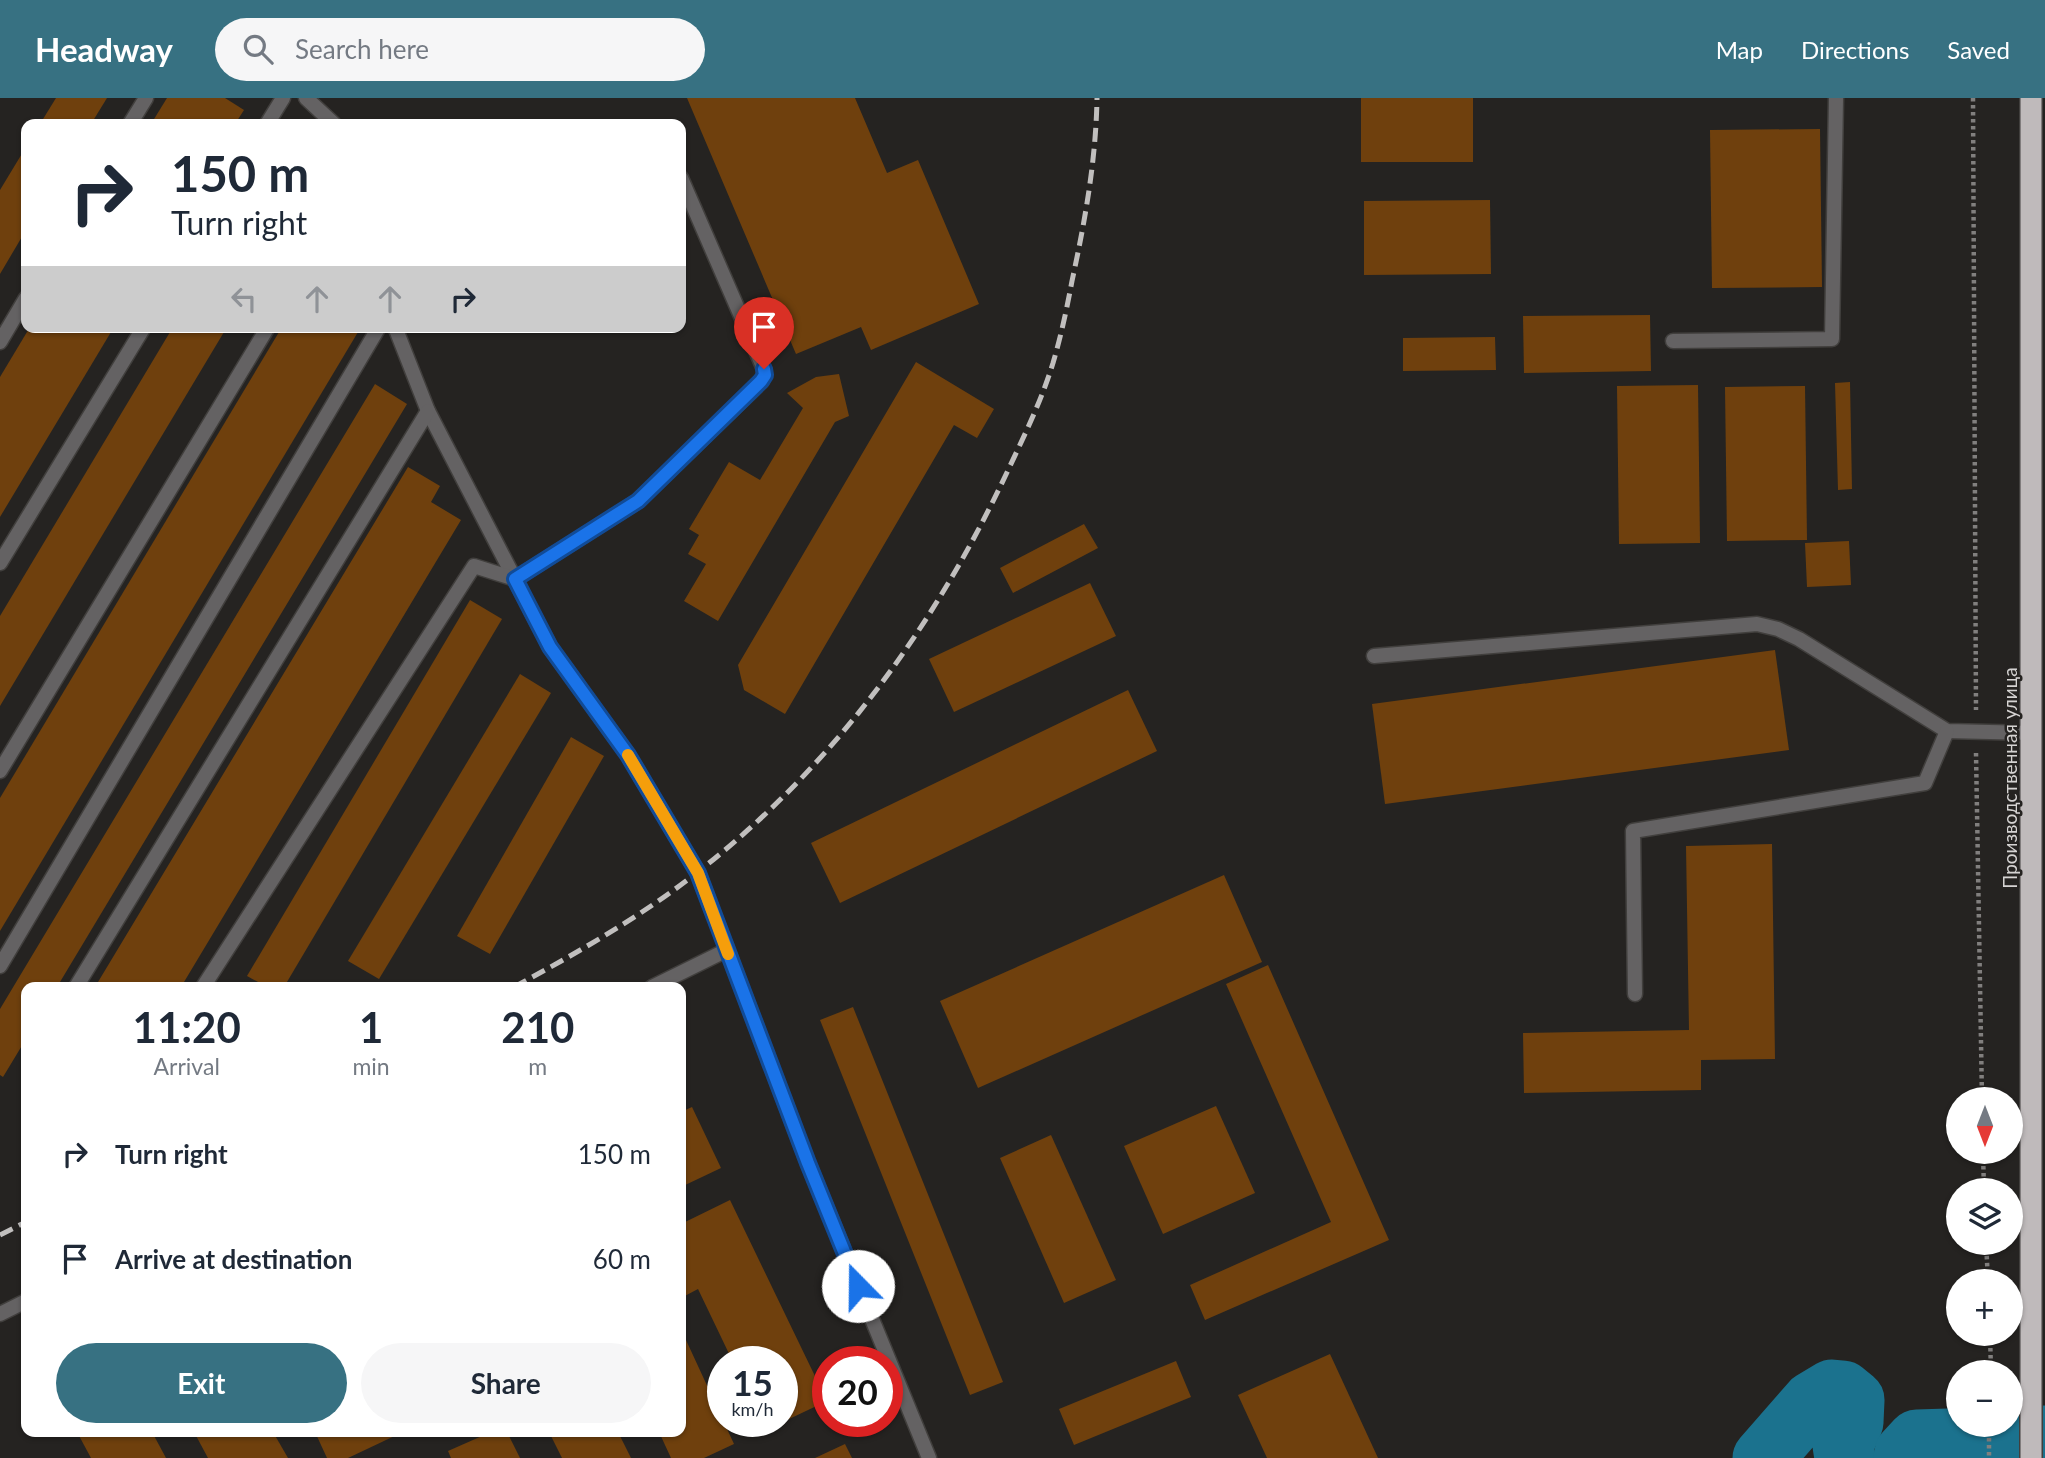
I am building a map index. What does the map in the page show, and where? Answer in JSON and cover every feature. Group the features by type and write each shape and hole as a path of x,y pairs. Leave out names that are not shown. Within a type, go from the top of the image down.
{"highway":[{"name":"Производственная улица","path":"2031,98 2031,1458"}],"lane":[{"path":"133,119 146,98"},
{"path":"270,119 283,98"},
{"path":"306,98 329,119"},
{"path":"1674,341 1832,339 1836,98"},
{"path":"206,982 474,566 515,579 638,501 765,375 686,190"},
{"path":"0,342 21,306"},
{"path":"0,563 140,333"},
{"path":"0,771 264,333"},
{"path":"0,966 375,333"},
{"path":"397,333 428,411 550,647 628,755 698,873 808,1163 929,1458"},
{"path":"79,982 428,411"},
{"path":"1374,656 1757,624 1778,629 1799,639 1947,730 2032,733"},
{"path":"1636,994 1633,831 1925,783 1947,730"},
{"path":"662,982 727,950"},
{"path":"0,1314 21,1304"}],"path":[{"path":"1973,98 1976,732 1982,1087"},
{"path":"1989,1437 1989,1458"}],"building":[{"path":"56,98 107,98 94,119 43,119"},
{"path":"167,98 225,98 244,110 238,119 154,119"},
{"path":"687,98 855,98 887,173 918,160 979,304 871,350 861,327 796,354"},
{"path":"1361,98 1473,98 1473,162 1361,162"},
{"path":"1820,129 1822,287 1712,288 1710,130"},
{"path":"21,155 21,238 0,274 0,190"},
{"path":"1490,200 1491,274 1364,275 1364,201"},
{"path":"1650,315 1651,371 1524,373 1523,316"},
{"path":"26,333 110,333 0,517 0,377"},
{"path":"169,333 223,333 0,706 0,616"},
{"path":"278,333 357,333 0,931 0,798"},
{"path":"1495,337 1496,370 1403,371 1403,338"},
{"path":"916,362 994,409 977,438 954,425 785,714 744,690 738,665"},
{"path":"839,374 849,416 835,422 718,621 684,601 706,564 688,554 699,535 689,529 729,462 760,480 803,408 787,393 816,377"},
{"path":"1850,382 1852,489 1838,490 1835,383"},
{"path":"375,384 407,404 60,982 21,982 21,1047 3,1077 0,1075 0,1009"},
{"path":"1698,385 1700,543 1619,544 1617,386"},
{"path":"1805,386 1807,540 1727,541 1725,387"},
{"path":"408,467 440,486 431,502 461,520 184,982 98,982"},
{"path":"1084,524 1098,548 1013,593 1000,568"},
{"path":"1849,541 1851,585 1807,587 1805,543"},
{"path":"1090,583 1116,636 954,712 929,659"},
{"path":"470,600 502,619 287,982 258,982 247,976"},
{"path":"1775,650 1789,750 1385,804 1372,704"},
{"path":"520,674 551,693 379,979 348,961"},
{"path":"1128,690 1157,751 840,903 811,843"},
{"path":"571,737 604,756 490,954 457,936"},
{"path":"1772,844 1775,1059 1701,1060 1701,1090 1524,1093 1523,1033 1689,1030 1686,846"},
{"path":"1224,875 1262,962 978,1088 940,1001"},
{"path":"1268,965 1389,1240 1205,1320 1190,1285 1331,1222 1226,984"},
{"path":"853,1007 1003,1382 970,1395 820,1020"},
{"path":"1216,1106 1255,1193 1163,1234 1124,1146"},
{"path":"692,1107 721,1168 686,1185 686,1110"},
{"path":"1051,1135 1116,1280 1064,1303 1000,1158"},
{"path":"730,1200 812,1370 812,1408 798,1415 798,1346 725,1346 698,1289 686,1295 686,1222"},
{"path":"686,1340 707,1386 707,1437 731,1437 734,1444 704,1458 671,1458 661,1437 686,1437"},
{"path":"1330,1354 1378,1458 1267,1458 1238,1395"},
{"path":"1176,1361 1191,1397 1074,1445 1059,1409"},
{"path":"80,1437 155,1437 166,1458 91,1458"},
{"path":"197,1437 276,1437 288,1458 208,1458"},
{"path":"317,1437 392,1437 348,1458 327,1458"},
{"path":"480,1437 510,1437 520,1458 451,1458 448,1451"},
{"path":"552,1437 620,1437 631,1458 562,1458"},
{"path":"845,1444 852,1458 815,1458"}],"waterway":[{"path":"1763,1458 1812,1402 1832,1390 1843,1391 1854,1400 1853,1422 1843,1445 1845,1458"},
{"path":"1904,1458 1905,1453 1917,1440 2045,1436"}],"railway":[{"path":"523,982 632,919 699,871 749,829 795,785 838,737 916,635 981,524 1028,428 1049,376 1064,322 1085,213 1092,167 1097,98"},
{"path":"0,1235 21,1224"}],"slow traffic":[{"path":"628,755 698,873 728,954"}],"route":[{"path":"764,369 765,375 761,381 638,501 515,579 550,647 628,755 698,873 808,1163 858,1286"}]}
